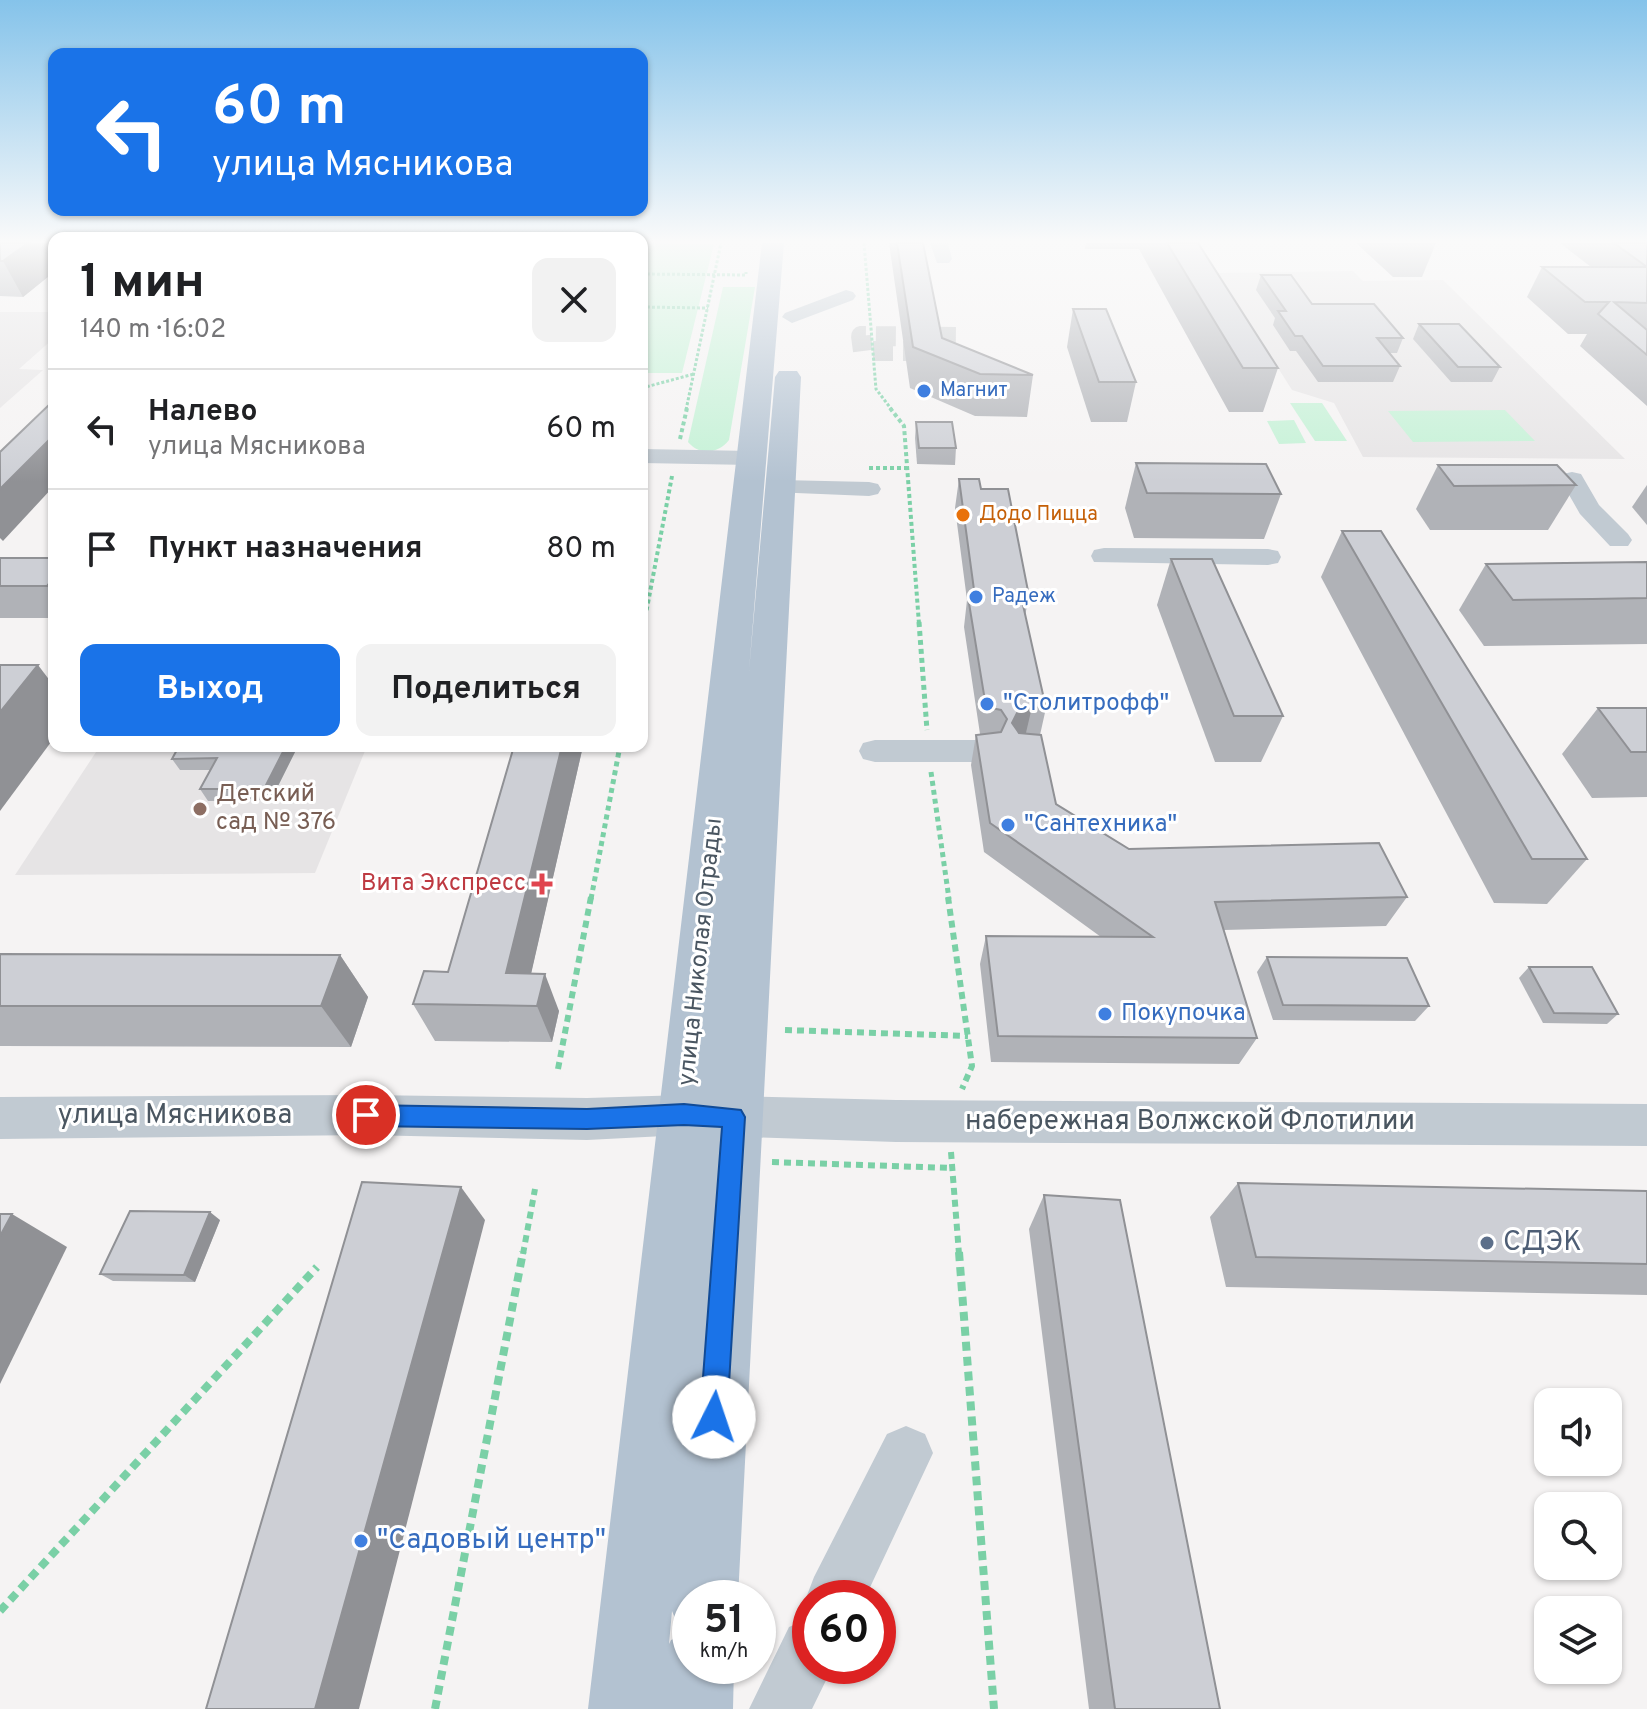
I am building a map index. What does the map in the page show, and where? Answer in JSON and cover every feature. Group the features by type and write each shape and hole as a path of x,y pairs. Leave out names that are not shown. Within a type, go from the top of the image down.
{"main road":[{"name":"улица Николая Отрады","path":"626,1709 709,1116 766,472 771,323"},
{"name":"улица Николая Отрады","path":"766,472 791,323"},
{"name":"улица Николая Отрады","path":"702,1580 709,1116"},
{"path":"695,1709 696,1684"}],"street":[{"path":"648,456 676,457 869,489"},
{"path":"1572,479 1589,509 1619,540"},
{"path":"1104,556 1268,557"},
{"path":"875,751 983,751"},
{"name":"улица Мясникова","path":"0,1118 366,1115 587,1119 709,1116"},
{"name":"набережная Волжской Флотилии","path":"709,1116 948,1121 1647,1125"},
{"path":"844,1580 906,1453"},
{"path":"780,1709 792,1684"}],"path":[{"path":"648,601 705,323"},
{"path":"871,323 876,389 904,426 928,751 972,1066 948,1121 994,1709"},
{"path":"648,386 694,374"},
{"path":"558,1069 619,752"},
{"path":"785,1030 968,1036"},
{"path":"771,1162 952,1168"},
{"path":"435,1709 535,1189"},
{"path":"0,1611 317,1267"}],"shaded area":[{"path":"0,323 48,323 48,343 19,369 43,370 0,408"},
{"path":"1249,323 1486,323 1625,459 1363,457 1334,403 1292,390"},
{"name":"Детский сад № 376","path":"96,752 365,752 315,873 15,875"}],"green space":[{"path":"648,323 694,323 682,373 648,373"},
{"path":"715,323 749,323 729,440 709,452 698,450 688,442"},
{"path":"1290,403 1322,403 1347,441 1315,441"},
{"path":"1505,410 1535,441 1413,442 1388,411"},
{"path":"1294,420 1306,443 1279,444 1267,421"}],"building":[{"path":"909,323 939,323 942,338 1033,375 980,374 913,347"},
{"path":"1078,323 1112,323 1136,382 1099,382"},
{"path":"1215,323 1249,323 1278,368 1243,368"},
{"path":"1286,323 1390,323 1403,338 1377,338 1400,366 1323,366 1302,336 1295,336"},
{"path":"1608,323 1638,323 1647,330 1647,355"},
{"path":"1419,324 1459,324 1500,367 1458,367"},
{"path":"48,406 48,441 0,489 0,452"},
{"path":"916,422 952,422 956,448 919,448"},
{"path":"1136,463 1266,464 1281,494 1147,493"},
{"path":"1438,465 1557,465 1576,485 1454,486"},
{"path":"959,479 979,479 981,489 1008,489 1029,596 1021,596 1046,708 1032,707 1018,711 1012,723 1019,733 1041,735 1056,804 1129,849 1379,843 1407,897 1215,902 1257,1038 998,1036 986,936 1153,937 990,823 976,735 1001,732 1007,719 1001,710 986,707 968,597 975,597"},
{"path":"1342,531 1381,531 1587,859 1532,859"},
{"path":"0,558 48,558 47,586 0,586"},
{"path":"1171,559 1212,559 1283,716 1234,716"},
{"path":"1647,562 1647,598 1513,600 1486,564"},
{"path":"0,665 38,665 0,712"},
{"path":"1598,708 1647,708 1647,752 1631,752"},
{"path":"176,752 283,752 264,789 200,789 217,758 172,759"},
{"path":"512,752 561,752 506,973 545,974 537,1006 413,1004 424,971 448,972"},
{"path":"0,954 340,955 321,1006 0,1006"},
{"path":"1267,957 1407,958 1429,1006 1283,1005"},
{"path":"1529,967 1592,967 1618,1014 1554,1013"},
{"path":"362,1182 461,1187 315,1709 206,1709"},
{"path":"1238,1183 1647,1191 1647,1264 1256,1257"},
{"path":"1044,1195 1120,1200 1220,1709 1115,1709"},
{"path":"130,1211 210,1212 184,1275 100,1274"},
{"path":"0,1214 12,1214 0,1236"}],"tunnel":[{"path":"953,351 863,351 861,336 956,337"}],"place":[{"name":"Магнит","path":"924,391"},
{"name":"Додо Пицца","path":"963,515"},
{"name":"Радеж","path":"976,597"},
{"name":"\"Столитрофф\"","path":"987,704"},
{"name":"Детский сад № 376","path":"200,809"},
{"name":"\"Сантехника\"","path":"1008,825"},
{"name":"Вита Экспресс","path":"542,884"},
{"name":"Покупочка","path":"1105,1014"},
{"name":"СДЭК","path":"1487,1243"},
{"name":"\"Садовый центр\"","path":"361,1541"}],"route":[{"path":"366,1115 587,1119 684,1115 734,1117 714,1417"}]}
